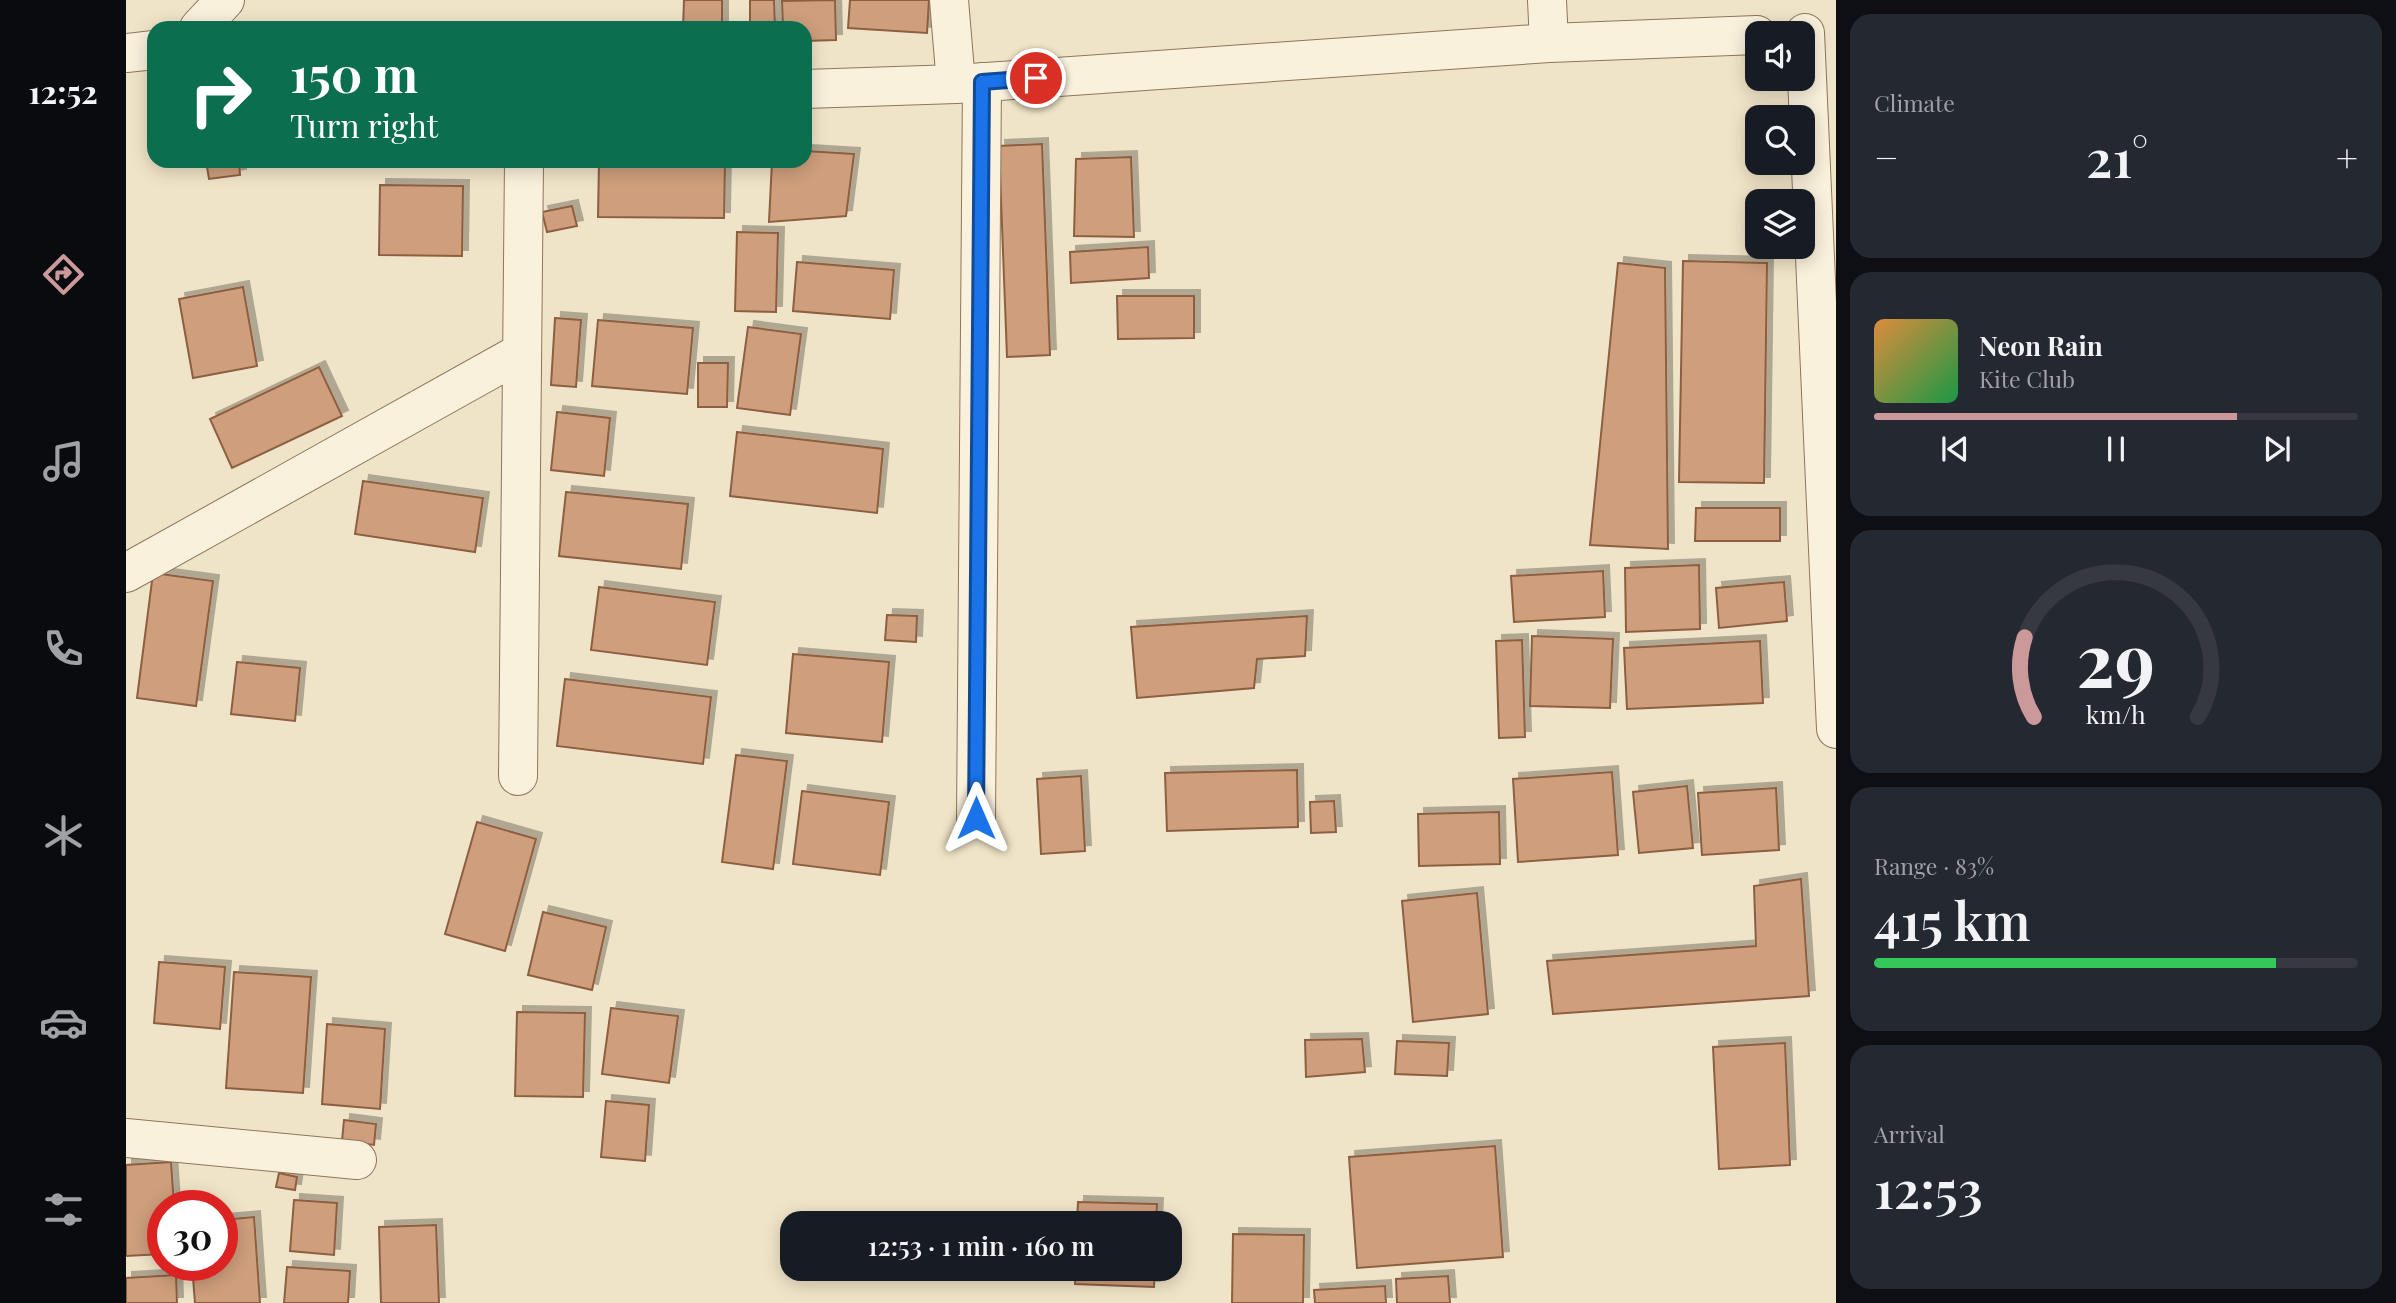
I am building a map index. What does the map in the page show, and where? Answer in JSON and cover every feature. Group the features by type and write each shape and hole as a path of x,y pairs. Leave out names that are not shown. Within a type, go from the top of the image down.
{"street":[{"path":"206,21 225,0"},
{"path":"949,0 969,83 976,818"},
{"path":"1547,0 1549,43"},
{"path":"812,89 969,83 1549,43 1745,35"},
{"path":"126,53 147,51"},
{"path":"1815,65 1836,729"},
{"path":"518,776 524,168"},
{"path":"126,573 522,352"},
{"path":"126,1138 357,1160"}],"building":[{"path":"684,0 722,0 722,21 683,21"},
{"path":"750,0 774,0 775,21 750,21"},
{"path":"835,0 836,40 812,41 812,21 783,21 782,1"},
{"path":"850,0 929,0 927,33 848,28"},
{"path":"1042,144 1050,355 1007,357 999,146"},
{"path":"812,151 854,154 846,216 769,222 772,168 812,168"},
{"path":"1131,157 1134,237 1074,236 1076,159"},
{"path":"207,168 240,168 240,175 209,179"},
{"path":"599,168 725,168 724,218 598,217"},
{"path":"380,185 463,186 462,256 379,255"},
{"path":"572,206 577,226 547,232 542,212"},
{"path":"737,232 778,233 776,312 735,311"},
{"path":"1148,247 1149,278 1071,283 1070,252"},
{"path":"1683,261 1767,263 1764,483 1679,482"},
{"path":"797,262 894,270 890,319 793,311"},
{"path":"1618,263 1665,268 1668,549 1590,545"},
{"path":"243,287 257,366 193,378 179,299"},
{"path":"1117,296 1194,296 1194,338 1118,339"},
{"path":"555,318 581,320 576,387 551,385"},
{"path":"598,320 693,328 687,394 592,386"},
{"path":"748,327 801,334 790,415 737,408"},
{"path":"698,363 728,363 727,407 698,407"},
{"path":"319,367 342,416 232,468 210,419"},
{"path":"557,412 610,418 604,476 551,470"},
{"path":"737,432 883,449 877,513 730,496"},
{"path":"363,481 483,498 475,552 355,534"},
{"path":"566,492 688,504 681,569 559,556"},
{"path":"1696,508 1780,508 1780,541 1695,541"},
{"path":"1699,565 1700,629 1626,632 1625,568"},
{"path":"1603,571 1605,617 1514,622 1511,576"},
{"path":"153,573 213,581 196,706 137,698"},
{"path":"1784,582 1787,621 1719,628 1716,588"},
{"path":"599,587 715,602 707,665 591,650"},
{"path":"887,615 917,616 916,642 885,640"},
{"path":"1307,616 1305,656 1257,659 1254,688 1137,698 1131,627"},
{"path":"1532,636 1613,639 1610,708 1530,706"},
{"path":"1522,640 1525,737 1499,738 1496,641"},
{"path":"1760,641 1763,703 1627,709 1624,648"},
{"path":"793,654 889,662 882,742 786,733"},
{"path":"237,662 300,668 295,721 231,714"},
{"path":"565,679 711,697 703,764 557,746"},
{"path":"736,755 787,761 773,869 722,862"},
{"path":"1297,770 1298,827 1167,831 1165,773"},
{"path":"1612,772 1618,855 1518,862 1513,779"},
{"path":"1081,776 1085,851 1041,854 1037,779"},
{"path":"1687,786 1693,848 1639,853 1633,792"},
{"path":"1776,788 1779,850 1702,855 1698,793"},
{"path":"802,791 889,802 880,875 793,864"},
{"path":"1334,801 1336,832 1311,833 1310,802"},
{"path":"1499,812 1500,864 1419,866 1418,814"},
{"path":"477,822 536,839 505,951 445,934"},
{"path":"1801,879 1809,996 1553,1014 1547,961 1756,946 1754,886"},
{"path":"1477,893 1488,1014 1413,1022 1402,901"},
{"path":"543,912 606,927 592,990 528,975"},
{"path":"159,962 225,967 220,1029 154,1023"},
{"path":"234,972 311,977 303,1093 226,1088"},
{"path":"611,1008 678,1016 669,1083 602,1074"},
{"path":"517,1012 585,1013 583,1097 515,1096"},
{"path":"327,1024 385,1029 380,1109 322,1104"},
{"path":"1362,1039 1365,1072 1306,1077 1305,1040"},
{"path":"1397,1041 1449,1043 1447,1076 1395,1074"},
{"path":"1785,1043 1790,1165 1719,1169 1713,1047"},
{"path":"606,1101 649,1105 645,1161 601,1157"},
{"path":"344,1120 376,1124 374,1145 342,1141"},
{"path":"1495,1146 1503,1257 1357,1268 1349,1157"},
{"path":"171,1162 173,1190 147,1190 147,1255 126,1256 126,1165"},
{"path":"279,1173 297,1177 295,1190 276,1187"},
{"path":"294,1200 337,1203 334,1255 290,1251"},
{"path":"1078,1202 1157,1204 1157,1211 1078,1211"},
{"path":"254,1217 260,1303 195,1303 193,1281 238,1281 238,1218"},
{"path":"436,1225 439,1303 381,1303 379,1227"},
{"path":"1233,1234 1304,1235 1303,1303 1232,1303"},
{"path":"287,1267 350,1271 348,1303 284,1303"},
{"path":"1448,1276 1450,1303 1397,1303 1396,1279"},
{"path":"147,1277 147,1281 176,1281 177,1303 126,1303 126,1278"},
{"path":"1075,1281 1154,1281 1154,1287 1075,1284"},
{"path":"1385,1286 1386,1303 1315,1303 1314,1290"}],"route":[{"path":"976,818 982,82 1036,78"}]}
